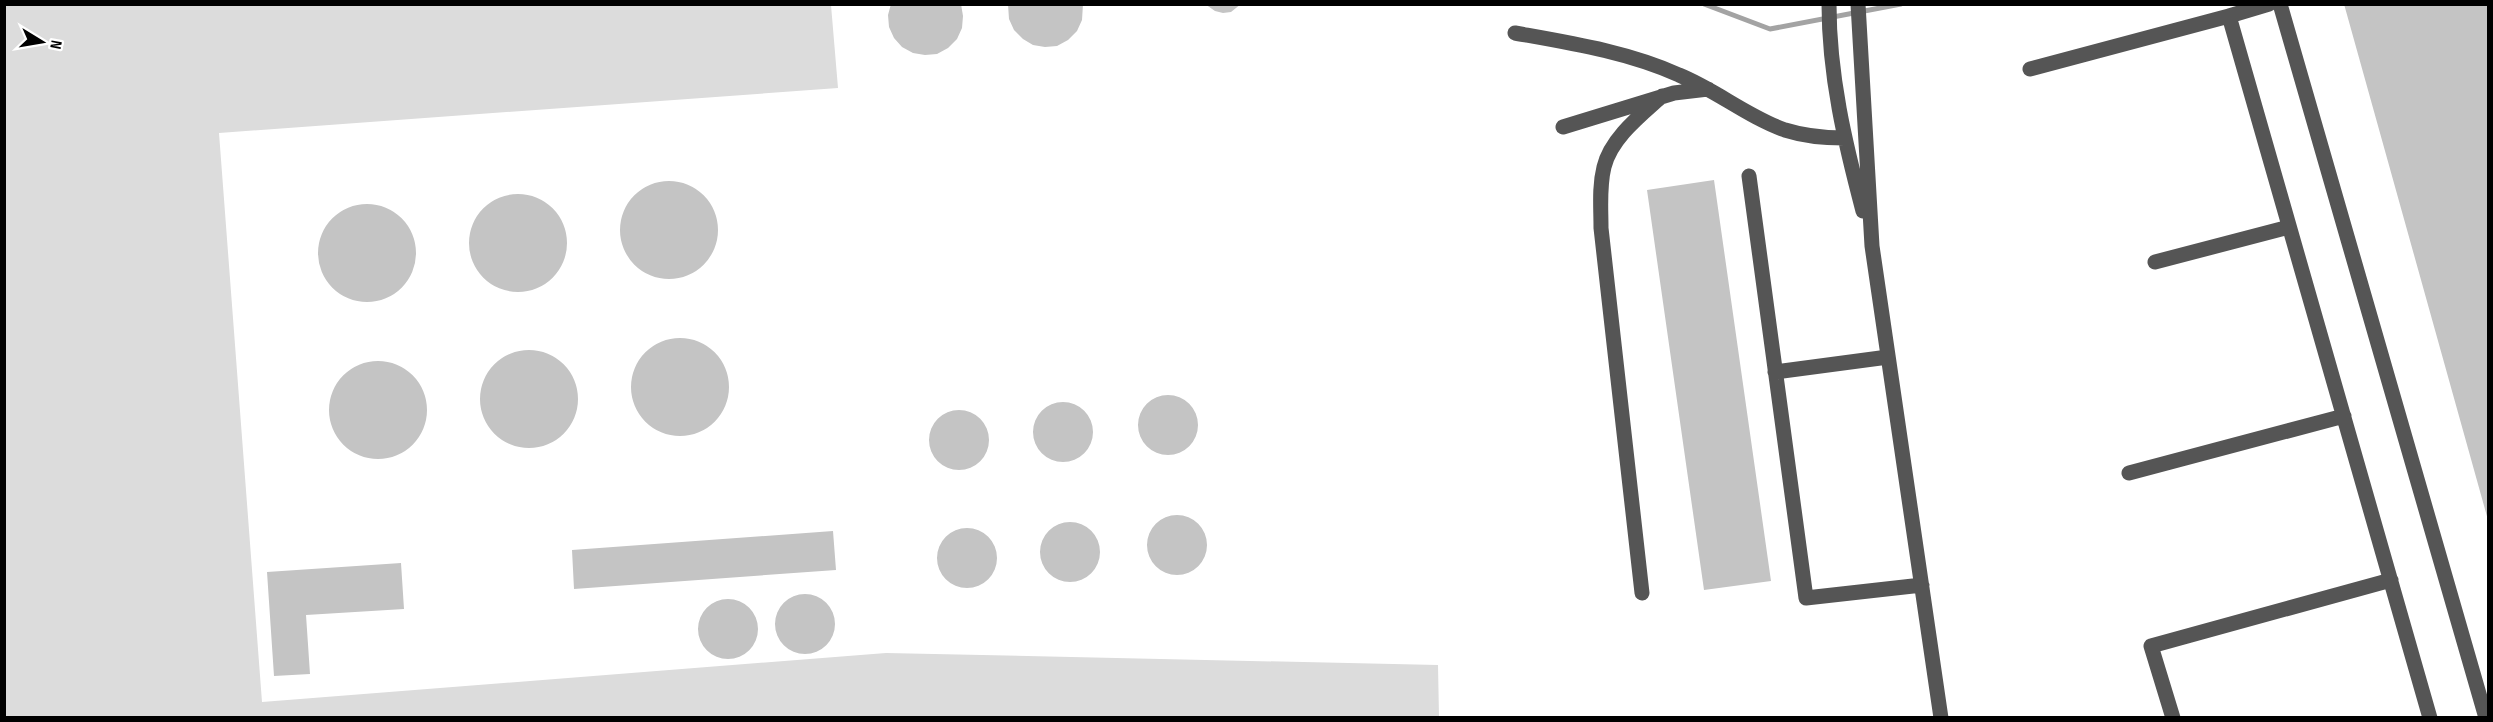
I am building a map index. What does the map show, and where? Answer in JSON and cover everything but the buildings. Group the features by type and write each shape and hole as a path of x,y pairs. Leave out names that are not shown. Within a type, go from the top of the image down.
{"street":[{"path":"1829,4 1835,90 1844,138 1872,246"},
{"path":"1858,4 1872,246 1941,717"},
{"path":"2030,69 2270,4"},
{"path":"2280,4 2486,717"},
{"path":"2229,16 2430,717"},
{"path":"1515,33 1624,55 1669,70 1711,89 1763,120 1785,130 1814,136 1844,138"},
{"path":"1563,127 1662,96 1711,89"},
{"path":"1642,593 1601,228 1600,189 1604,165 1616,143 1634,121 1662,96"},
{"path":"1749,176 1806,598 1922,585"},
{"path":"2154,262 2289,226"},
{"path":"1775,372 1888,357"},
{"path":"2129,473 2344,416"},
{"path":"2173,717 2151,646 2391,580"}],"shaded area":[{"path":"4,5 831,5 838,88 219,133 262,702 886,653 1438,665 1439,717 5,717"}],"waterway":[{"path":"1704,4 1770,29 1901,4"}]}
